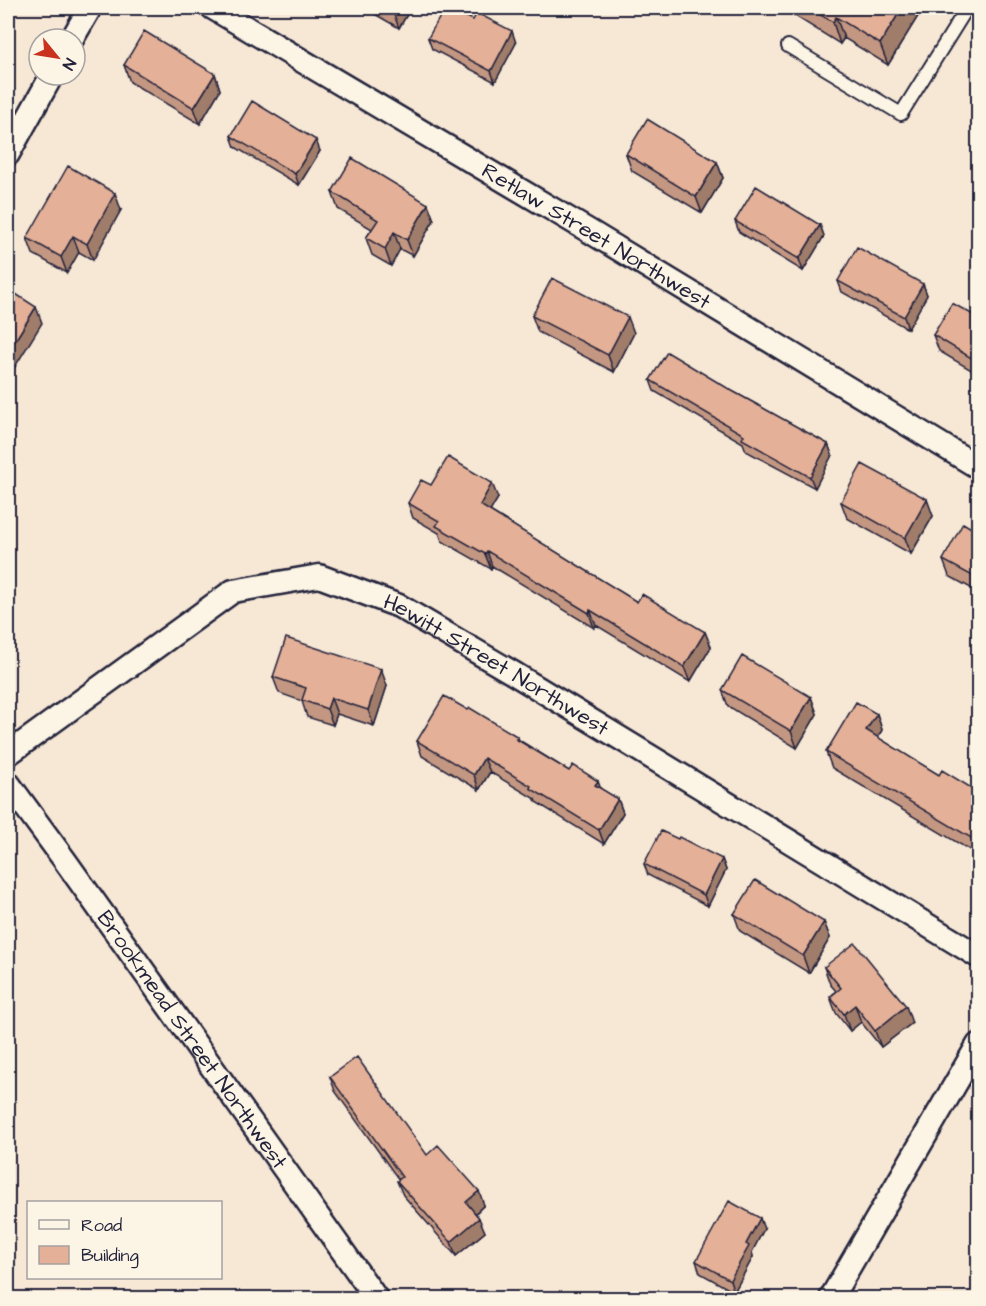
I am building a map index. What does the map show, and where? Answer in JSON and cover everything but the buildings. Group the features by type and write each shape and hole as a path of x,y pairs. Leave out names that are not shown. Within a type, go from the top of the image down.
{"street":[{"path":"79,27 90,8"},
{"name":"Retlaw Street Northwest","path":"213,8 589,231 978,467"},
{"path":"8,154 45,87"},
{"name":"Hewitt Street Northwest","path":"8,754 233,591 319,576 399,606 978,956"},
{"name":"Brookmead Street Northwest","path":"8,783 376,1299"},
{"path":"831,1299 978,1045"}],"lane":[{"path":"788,46 902,114 967,8"}]}
